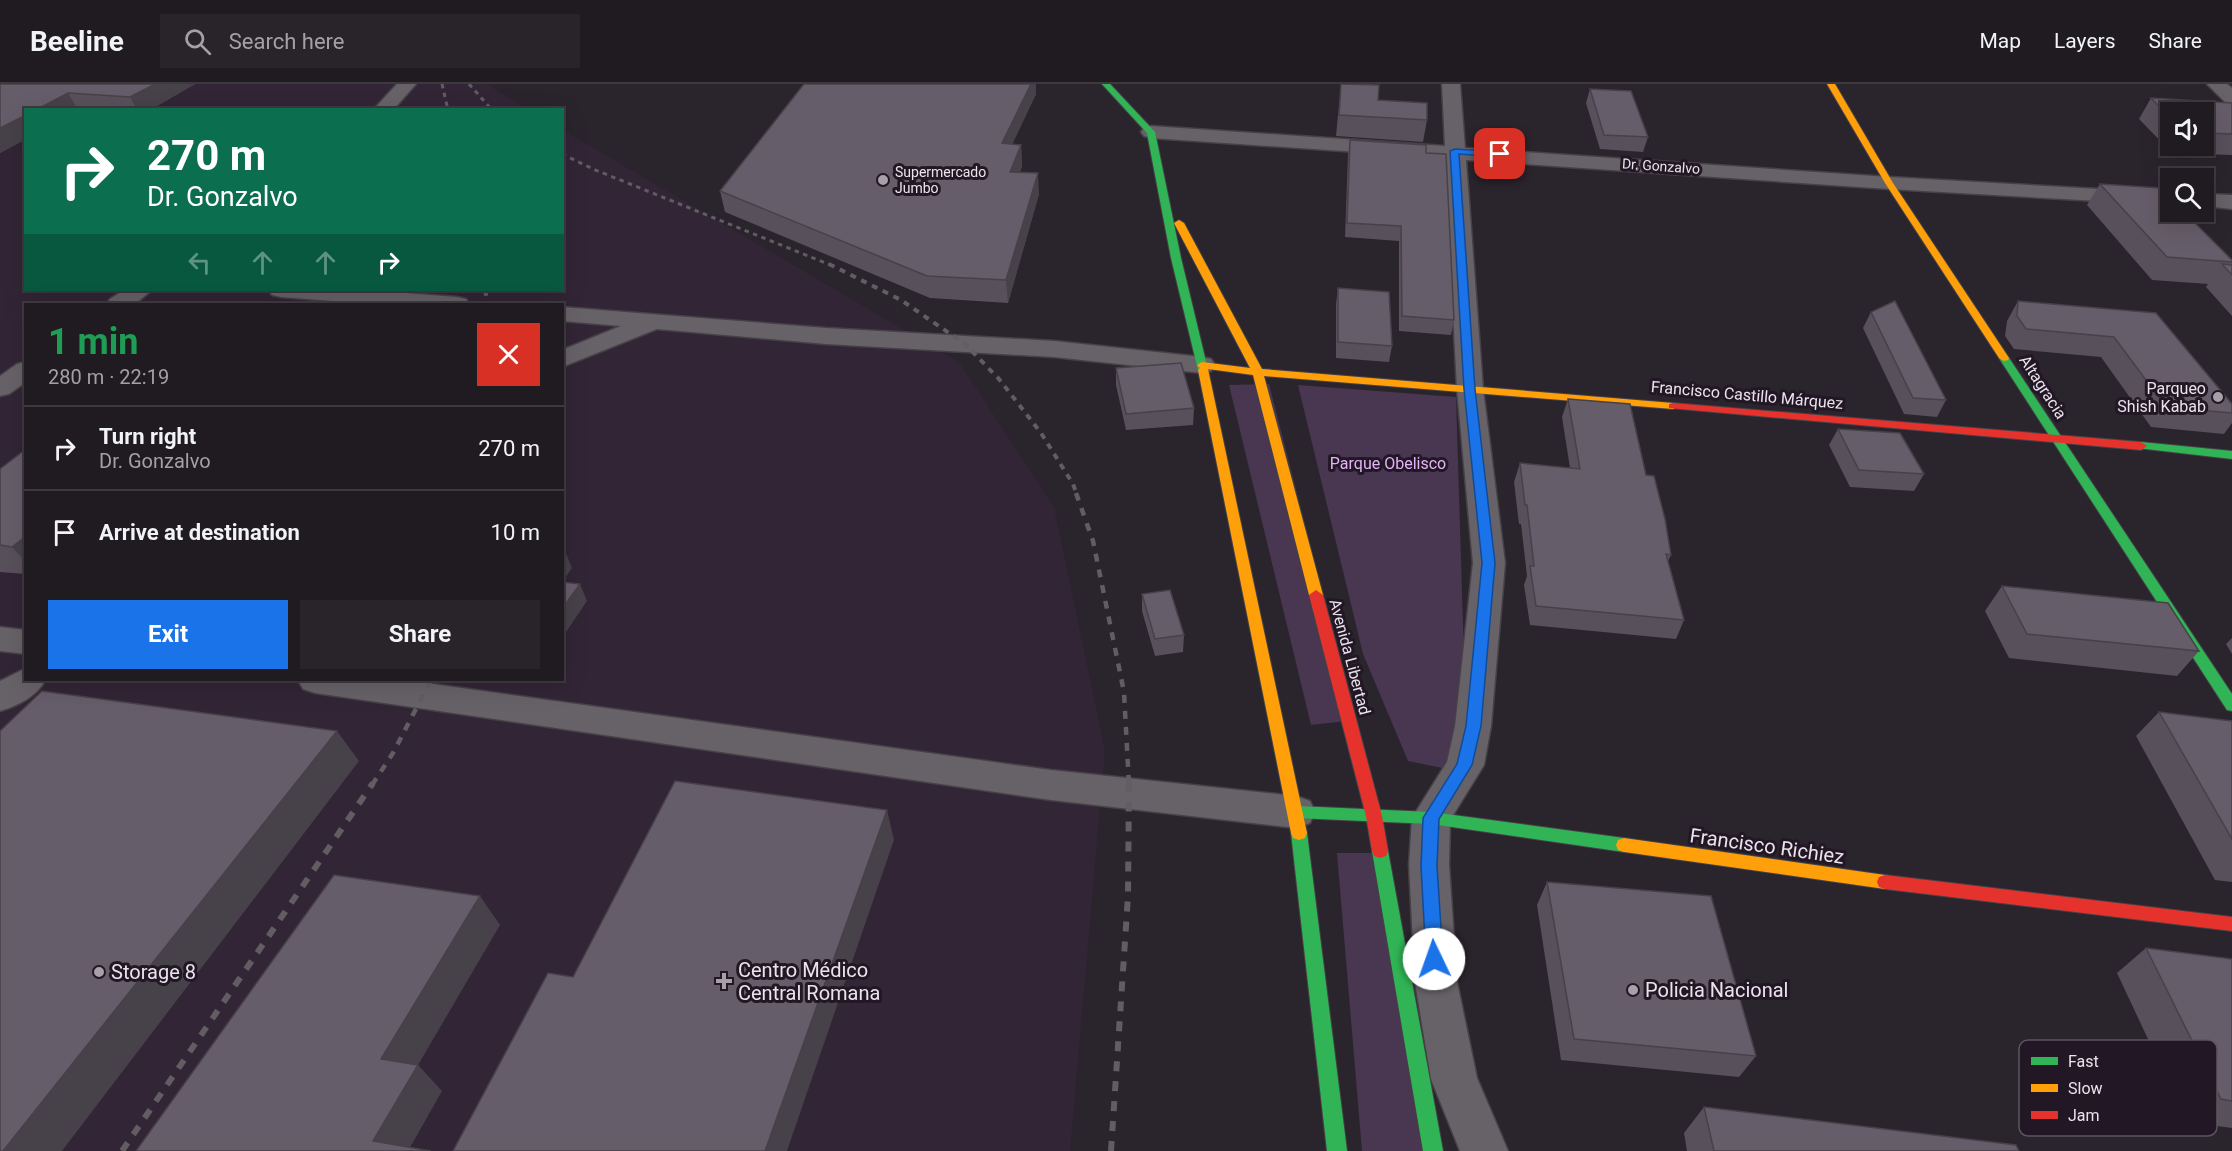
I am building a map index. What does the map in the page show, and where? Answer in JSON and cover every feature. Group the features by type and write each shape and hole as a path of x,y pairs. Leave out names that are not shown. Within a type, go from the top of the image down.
{"main road":[{"path":"1106,84 1151,132"},
{"name":"Altagracia","path":"1831,84 1889,183 2232,706"},
{"name":"Avenida Libertad","path":"1151,132 1176,258 1202,364 1296,812 1337,1151"},
{"name":"Avenida Libertad","path":"1164,195 1258,372 1374,816 1433,1151"},
{"name":"Francisco Castillo Márquez","path":"1202,364 1258,372 2056,437 2232,455"},
{"name":"Francisco Richiez","path":"1296,812 1431,818 1901,884 2232,924"}],"street":[{"path":"384,108 407,84"},
{"path":"1451,84 1470,389 1489,563 1473,726 1465,765 1431,818 1429,866 1436,982 1454,1079 1484,1151"},
{"path":"2216,84 2232,98"},
{"name":"Dr. Gonzalvo","path":"1151,132 1455,151 1889,183 2160,198"},
{"path":"2214,201 2232,202"},
{"path":"120,303 138,291"},
{"path":"294,291 444,303"},
{"path":"564,314 826,336 1054,349 1202,364"},
{"path":"564,357 655,322"},
{"path":"0,388 24,371"},
{"path":"0,639 24,642"},
{"path":"0,698 26,681"},
{"path":"322,681 1051,785 1296,812"}],"shaded area":[{"path":"0,84 487,84 525,108 24,108 24,291 564,291 564,131 959,362 1054,507 1105,751 1070,1151 0,1151"}],"green space":[{"path":"1269,384 1355,720 1311,725 1229,385"},
{"name":"Parque Obelisco","path":"1298,385 1456,397 1466,722 1447,769 1408,761 1363,654"},
{"path":"1337,853 1389,853 1432,1151 1362,1151"}],"building":[{"path":"0,84 155,84 130,97 68,93 40,108 24,108 24,116 0,128"},
{"name":"Supermercado Jumbo","path":"804,84 1031,84 1002,143 1021,145 1010,172 1038,173 1006,280 927,276 720,191"},
{"path":"1341,84 1379,85 1378,100 1427,103 1427,120 1339,115"},
{"path":"1590,89 1631,91 1648,137 1604,135"},
{"path":"2151,98 2232,103 2232,134 2214,133 2214,102 2160,102 2160,107"},
{"path":"1350,140 1426,145 1426,153 1446,154 1454,320 1402,316 1401,226 1347,223"},
{"path":"2100,184 2160,188 2160,222 2194,222 2232,262 2167,257"},
{"path":"2222,264 2232,265 2232,275"},
{"path":"1338,288 1389,292 1392,346 1338,342"},
{"path":"1895,301 1946,400 1913,398 1871,312"},
{"path":"2018,301 2156,313 2232,404 2232,413 2166,407 2114,337 2026,329 2017,316"},
{"path":"1181,363 1194,408 1126,414 1116,368"},
{"path":"1568,399 1630,404 1646,475 1654,476 1665,519 1671,555 1666,554 1684,620 1536,606 1530,566 1534,566 1520,463 1580,469"},
{"path":"1838,429 1900,433 1924,474 1859,470"},
{"path":"24,451 24,538 12,547 0,545 0,469"},
{"path":"564,582 580,584 564,606"},
{"path":"2002,586 2168,603 2199,651 2027,634"},
{"path":"1170,590 1184,635 1155,639 1142,594"},
{"name":"Storage 8","path":"42,691 337,731 3,1151 0,1151 0,731"},
{"path":"2159,712 2232,721 2232,839"},
{"name":"Centro Médico Central Romana","path":"675,781 887,810 765,1151 453,1151 548,973 573,977"},
{"path":"334,875 480,896 381,1059 418,1065 373,1141 431,1151 136,1151"},
{"name":"Policia Nacional","path":"1547,882 1711,896 1756,1056 1574,1039"},
{"path":"2146,948 2232,959 2232,1101 2221,1099 2217,1091 2217,1040 2192,1040"},
{"path":"1704,1107 2016,1145 2019,1151 1714,1151"}],"railway":[{"path":"442,84 448,108"},
{"path":"469,84 490,108"},
{"path":"564,155 593,169 833,266"},
{"path":"829,264 833,266"},
{"path":"833,266 901,300 965,344 999,379 1041,433 1073,484 1077,495"},
{"path":"485,291 488,303"},
{"path":"1076,493 1093,541 1124,692 1129,785"},
{"path":"372,785 393,753 430,681"},
{"path":"122,1151 373,783"},
{"path":"1111,1151 1128,896 1129,785"}],"traffic: fast":[{"path":"1106,84 1151,132 1176,258 1203,370"},
{"path":"2004,358 2232,706"},
{"path":"2141,446 2232,455"},
{"path":"1296,812 1431,818 1624,845"},
{"path":"1299,833 1337,1151"},
{"path":"1380,851 1433,1151"}],"traffic: slow":[{"path":"1831,84 1889,183 2004,358"},
{"path":"1179,223 1258,372 1316,595"},
{"path":"1202,365 1258,372 1673,406"},
{"path":"1203,370 1299,833"},
{"path":"1624,845 1885,882"}],"traffic: jam":[{"path":"1673,406 2141,446"},
{"path":"1316,595 1374,816 1380,851"},
{"path":"1885,882 2232,924"}],"place":[{"name":"Supermercado Jumbo","path":"883,180"},
{"name":"Parqueo Shish Kabab","path":"2218,397"},
{"name":"Storage 8","path":"99,972"},
{"name":"Centro Médico Central Romana","path":"724,981"},
{"name":"Policia Nacional","path":"1633,990"}],"route":[{"path":"1434,959 1429,866 1431,818 1465,765 1473,726 1489,563 1470,389 1455,151 1500,154"}]}
